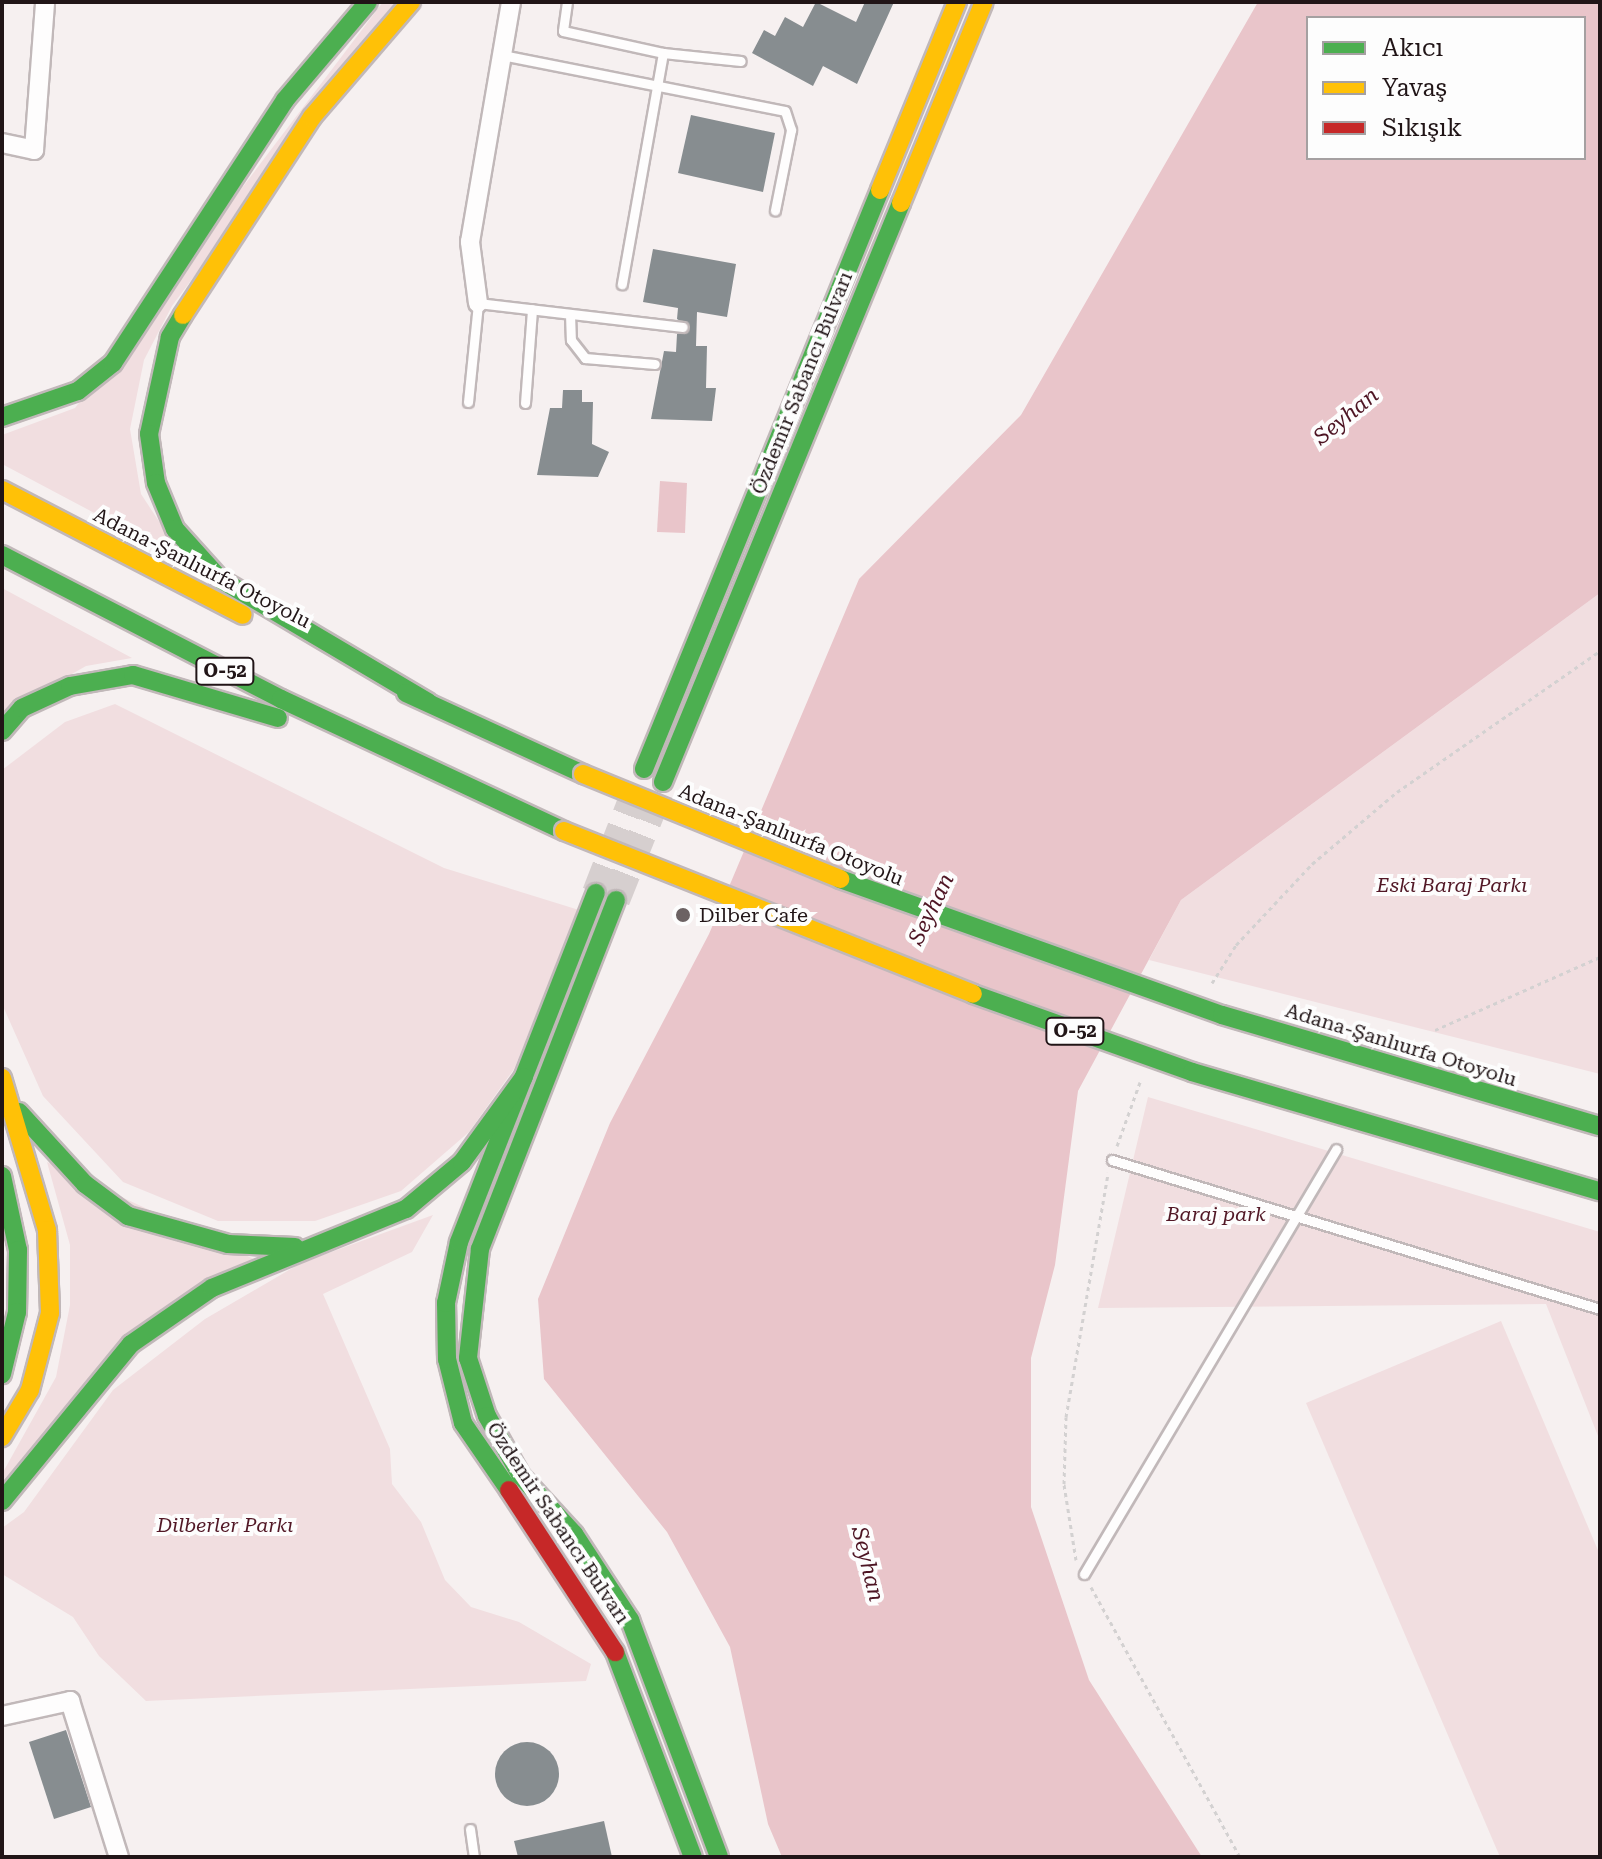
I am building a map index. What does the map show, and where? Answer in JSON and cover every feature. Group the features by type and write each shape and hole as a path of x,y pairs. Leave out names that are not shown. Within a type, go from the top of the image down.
{"main road":[{"path":"2,417 78,391 113,363 275,113 368,2"},
{"path":"411,2 312,117 227,240 170,337 149,434 156,483 175,529 220,579 428,702"},
{"name":"Özdemir Sabancı Bulvarı","path":"644,769 957,2"},
{"name":"Özdemir Sabancı Bulvarı","path":"663,782 984,2"},
{"name":"Adana-Şanlıurfa Otoyolu","path":"2,490 428,702 583,774 904,905 1150,990 1600,1126"},
{"name":"O-52","path":"2,555 452,779 564,831 879,961 1177,1067 1600,1191"},
{"path":"2,731 22,708 70,686 133,675 207,693 452,779"},
{"name":"Özdemir Sabancı Bulvarı","path":"596,893 459,1242 446,1303 447,1359 463,1423 609,1635 693,1857"},
{"name":"Özdemir Sabancı Bulvarı","path":"616,900 480,1249 468,1358 487,1416 521,1476 574,1534 630,1620 719,1857"},
{"path":"2,1501 131,1344 212,1288 300,1247 406,1209 462,1162 524,1077"},
{"path":"2,1078 47,1230 50,1313 30,1390 2,1437"},
{"path":"12,1104 85,1184 128,1216 228,1244 300,1247"},
{"path":"2,1176 18,1250 17,1312 2,1374"}],"street":[{"path":"2,143 34,150 45,2"},
{"path":"478,303 470,242 499,55 511,2"},
{"path":"2,1716 70,1701 119,1857"}],"lane":[{"path":"567,2 563,31 663,53 741,61"},
{"path":"622,284 663,53"},
{"path":"499,55 785,111 791,130 775,210"},
{"path":"468,402 478,303 683,327"},
{"path":"525,403 532,309"},
{"path":"570,314 571,340 585,358 655,364"},
{"path":"1084,1574 1336,1149"},
{"path":"1112,1160 1600,1309"},
{"path":"470,1829 474,1857"}],"path":[{"path":"1435,1030 1600,957"}],"green space":[{"path":"383,2 398,2 172,306 144,360 130,429 141,494 185,561 2,464 2,435 75,408"},
{"path":"2,588 132,658 86,666 2,714"},
{"name":"Eski Baraj Parkı","path":"1600,593 1600,1074 1149,960 1181,900"},
{"path":"115,704 444,868 579,910 514,1069 469,1132 401,1191 315,1221 218,1221 123,1182 43,1096 2,1004 2,770 65,722"},
{"name":"Baraj park","path":"1148,1097 1600,1232 1600,1441 1546,1304 1098,1308"},
{"path":"47,1162 258,1261 190,1294 2,1490 2,1474 56,1377 70,1305 70,1245"},
{"name":"Dilberler Parkı","path":"433,1215 412,1252 323,1294 390,1449 392,1484 421,1522 445,1580 471,1607 519,1622 591,1664 586,1681 146,1701 99,1656 73,1617 2,1574 2,1528 24,1512 113,1390 205,1319 301,1263"},
{"path":"1501,1321 1600,1555 1600,1857 1500,1857 1306,1403"}],"water":[{"name":"Seyhan","path":"1258,2 1600,2 1600,593 1181,900 1078,1091 1055,1265 1031,1358 1031,1507 1089,1680 1202,1857 782,1857 768,1824 730,1647 667,1532 544,1379 538,1299 610,1123 709,934 859,579 1021,415"},
{"path":"660,481 687,483 685,533 657,532"}],"building":[{"path":"816,2 856,22 865,2 894,2 857,84 823,66 813,86 752,53 764,30 775,36 785,17 803,27"},
{"path":"691,115 775,133 763,192 678,173"},
{"path":"653,249 736,264 727,317 697,312 696,346 707,346 706,388 716,388 712,421 651,419 664,351 676,352 677,334 690,327 677,319 678,308 643,302"},
{"path":"563,390 582,390 582,402 593,402 592,444 609,452 598,477 537,475 550,408 562,408"},
{"path":"66,1730 91,1807 54,1819 29,1742"},
{"path":"521,1742 533,1742 550,1751 557,1762 557,1786 550,1797 533,1806 521,1806 509,1801 500,1792 495,1780 495,1768 500,1756 509,1747"},
{"path":"604,1821 612,1857 518,1857 514,1841"}],"tunnel":[{"path":"596,893 641,777"},
{"path":"616,900 662,785"}],"traffic: fast":[{"path":"2,417 78,391 113,363 285,100 368,2"},
{"path":"644,769 880,190"},
{"path":"663,782 901,203"},
{"path":"183,315 170,337 149,434 156,483 175,529 220,579 428,702"},
{"path":"2,555 281,699 564,831"},
{"path":"2,731 22,708 70,686 133,675 278,718"},
{"path":"406,693 583,774"},
{"path":"840,879 1222,1015 1600,1126"},
{"path":"509,1490 463,1423 447,1359 446,1303 459,1242 596,893"},
{"path":"616,900 480,1249 468,1358 487,1416 521,1476 574,1534 630,1620 719,1857"},
{"path":"973,994 1192,1072 1600,1191"},
{"path":"2,1501 131,1344 212,1288 406,1209 462,1162 524,1077"},
{"path":"19,1112 85,1184 128,1216 228,1244 295,1247"},
{"path":"2,1176 18,1250 17,1312 2,1374"},
{"path":"615,1652 693,1857"}],"traffic: slow":[{"path":"183,315 312,117 411,2"},
{"path":"880,190 957,2"},
{"path":"901,203 984,2"},
{"path":"2,490 243,615"},
{"path":"583,774 840,879"},
{"path":"564,831 973,994"},
{"path":"2,1078 47,1230 50,1313 30,1390 2,1437"}],"traffic: jam":[{"path":"509,1490 615,1652"}],"place":[{"name":"Dilber Cafe","path":"683,915"}]}
